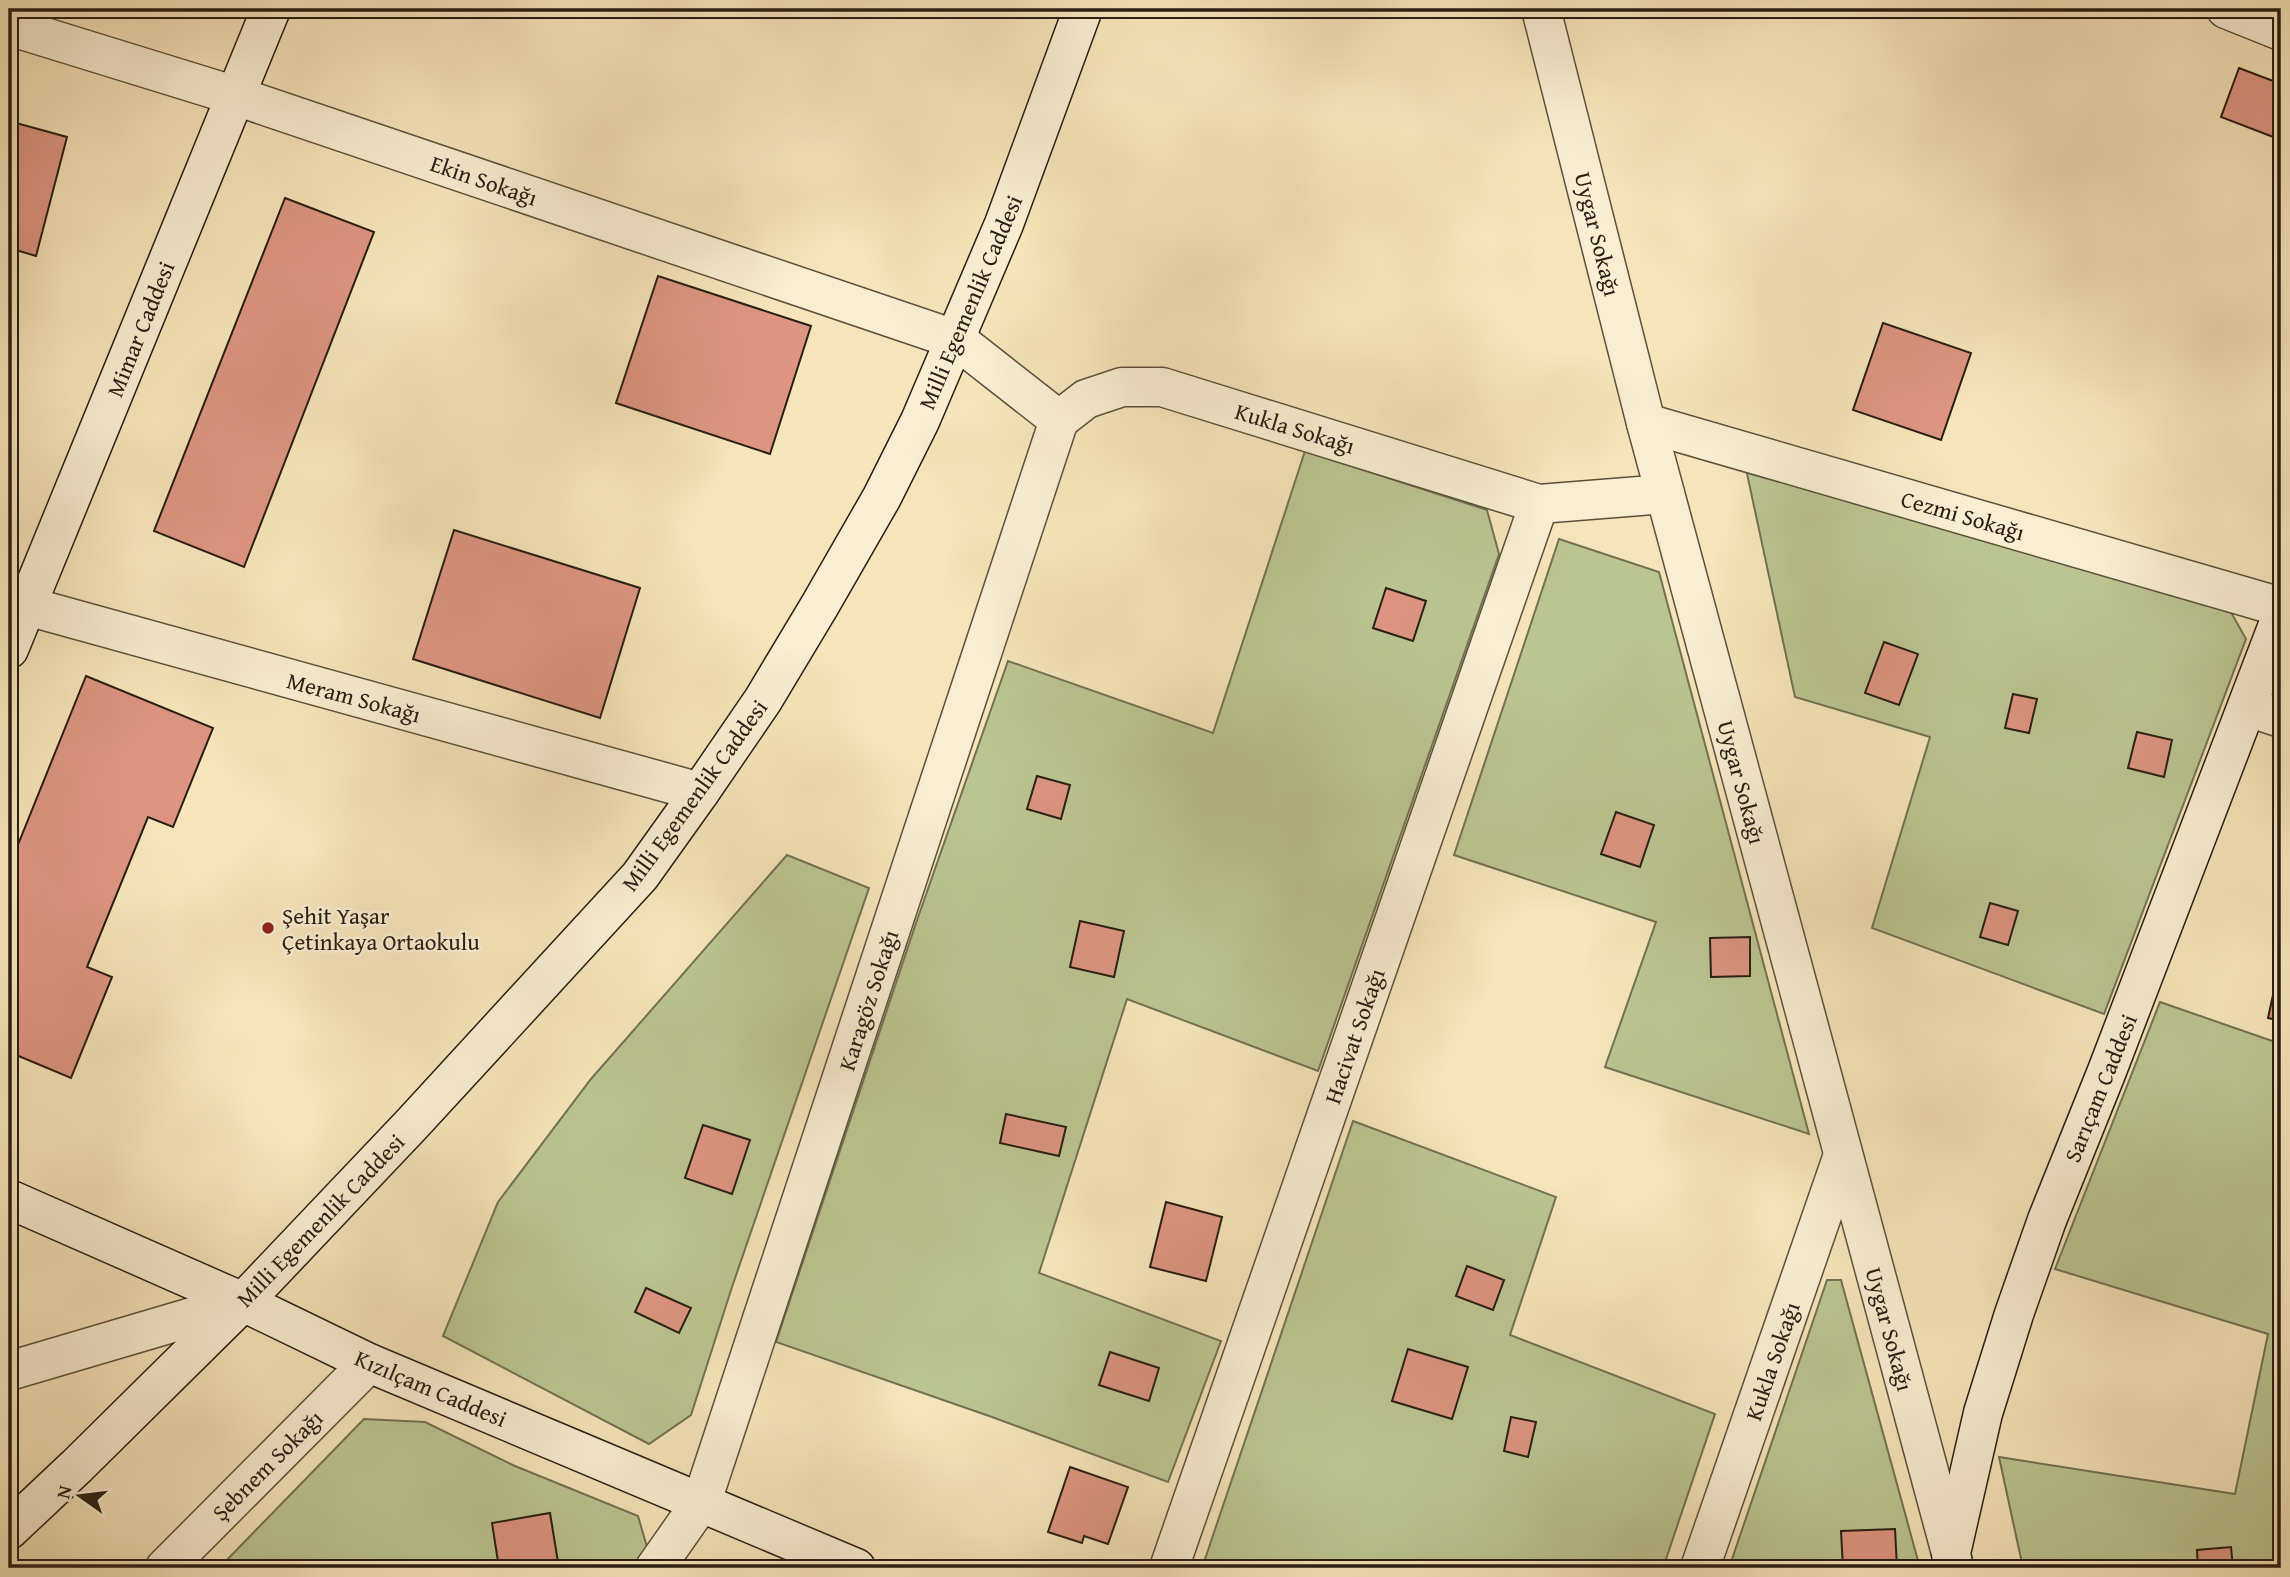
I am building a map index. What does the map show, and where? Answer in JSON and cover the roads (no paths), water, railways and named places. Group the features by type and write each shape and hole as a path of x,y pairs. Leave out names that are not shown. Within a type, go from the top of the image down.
{"street":[{"name":"Mimar Caddesi","path":"9,649 17,604 271,9"},
{"name":"Milli Egemenlik Caddesi","path":"9,1530 243,1301 403,1133 640,876 700,792 763,700 827,593 920,421 957,340 1004,224 1083,9"},
{"name":"Uygar Sokağı","path":"1541,9 1646,423 1952,1561"},
{"path":"2225,9 2281,31"},
{"name":"Ekin Sokağı","path":"9,26 236,96 957,340"},
{"path":"957,340 1059,420"},
{"name":"Kukla Sokağı","path":"1059,420 1086,399 1122,387 1162,387 1539,504 1665,494"},
{"name":"Karagöz Sokağı","path":"655,1568 702,1502 1059,420"},
{"name":"Cezmi Sokağı","path":"1646,423 2281,607"},
{"name":"Hacivat Sokağı","path":"1168,1568 1539,504"},
{"name":"Meram Sokağı","path":"17,604 700,792"},
{"name":"Sarıçam Caddesi","path":"1952,1561 1983,1413 2014,1314 2048,1220 2264,712 2281,617"},
{"name":"Kukla Sokağı","path":"1700,1568 1843,1155"},
{"name":"Kızılçam Caddesi","path":"9,1199 243,1301 369,1363 856,1568"},
{"path":"9,1371 243,1301"},
{"name":"Şebnem Sokağı","path":"165,1568 369,1363"}],"place":[{"name":"Şehit Yaşar Çetinkaya Ortaokulu","path":"268,928"}]}
